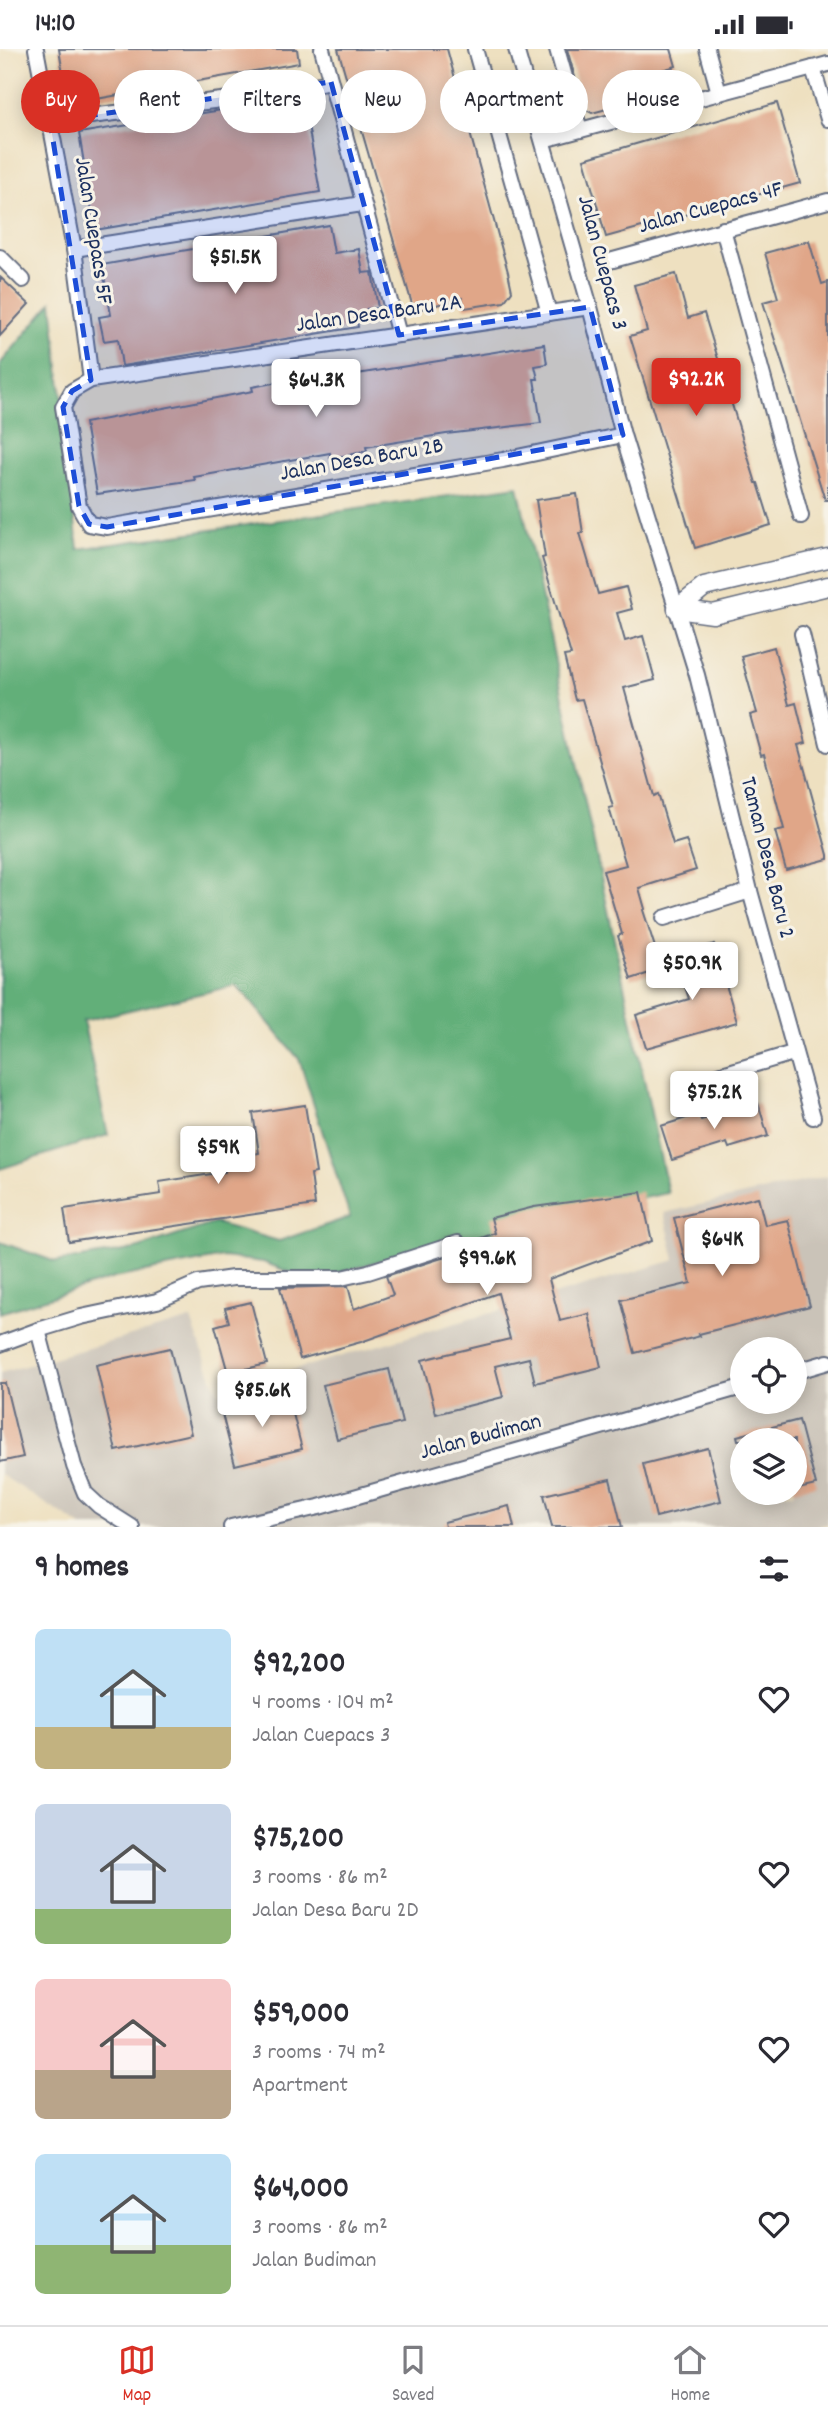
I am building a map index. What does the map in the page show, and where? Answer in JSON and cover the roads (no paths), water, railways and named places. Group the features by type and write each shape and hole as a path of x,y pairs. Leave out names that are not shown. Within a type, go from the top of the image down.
{"street":[{"name":"Jalan Cuepacs 5F","path":"36,49 40,70"},
{"path":"322,49 362,204 400,335"},
{"path":"475,49 548,313"},
{"name":"Jalan Cuepacs 3","path":"516,49 544,140 623,435 677,609"},
{"path":"557,49 563,70"},
{"path":"707,49 719,93"},
{"path":"588,128 828,64"},
{"path":"813,68 828,119"},
{"path":"100,115 246,97 331,82"},
{"name":"Jalan Cuepacs 5F","path":"52,133 74,249 91,380"},
{"path":"544,140 569,133"},
{"name":"Jalan Cuepacs 4F","path":"606,262 828,201"},
{"path":"74,249 362,204"},
{"path":"723,229 801,516"},
{"path":"0,257 23,280"},
{"name":"Jalan Desa Baru 2A","path":"91,380 590,307"},
{"name":"Jalan Desa Baru 2B","path":"91,380 72,391 63,407 79,506 89,524 107,527 489,463 623,435"},
{"path":"677,609 704,587 828,558"},
{"path":"677,609 713,614 828,586"},
{"name":"Taman Desa Baru 2","path":"677,609 697,675 793,1053 813,1117"},
{"path":"802,634 828,744"},
{"path":"664,918 750,891"},
{"path":"692,1083 793,1053"},
{"path":"0,1344 81,1317 157,1301 198,1283 233,1278 341,1278 458,1243"},
{"path":"38,1330 74,1466 85,1493 99,1506 132,1527"},
{"path":"807,1368 828,1362"},
{"name":"Jalan Budiman","path":"231,1527 319,1507 730,1390"}]}
